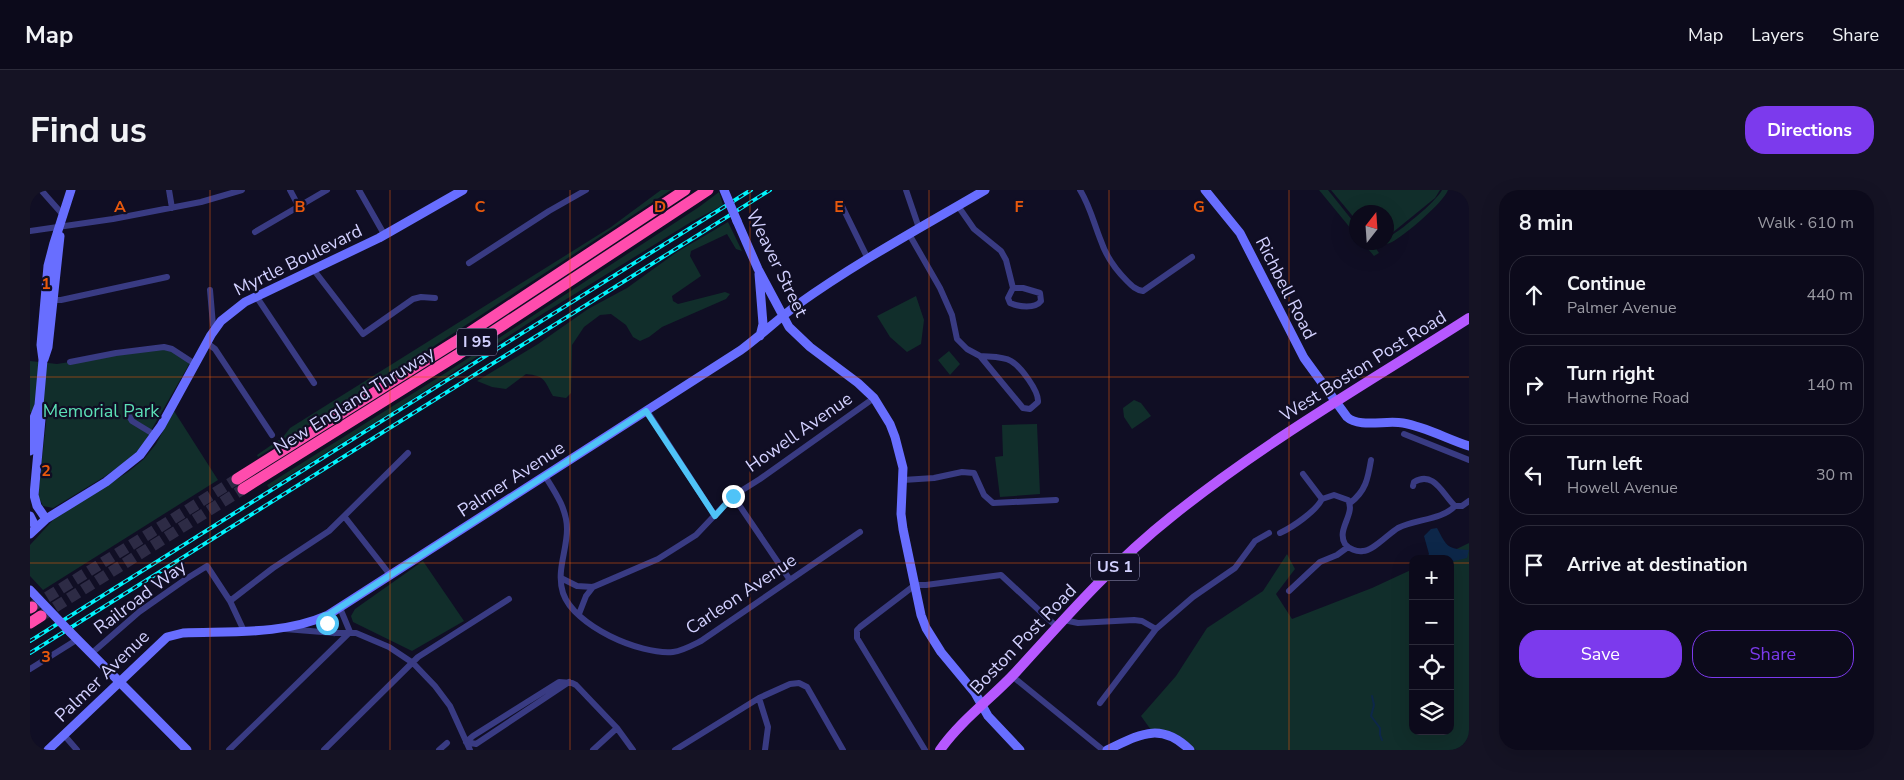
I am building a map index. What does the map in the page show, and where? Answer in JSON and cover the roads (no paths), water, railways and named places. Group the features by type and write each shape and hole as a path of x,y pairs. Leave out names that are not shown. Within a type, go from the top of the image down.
{"highway":[{"name":"New England Thruway","path":"237,479 455,342 685,190"},
{"name":"New England Thruway","path":"244,490 459,354 708,190"},
{"path":"30,623 41,616"}],"main road":[{"name":"West Boston Post Road","path":"1274,442 1469,318"},
{"name":"Boston Post Road","path":"940,750 1121,561 1170,517 1274,442"}],"street":[{"path":"41,190 64,216"},
{"path":"46,519 36,506 34,495 41,418 39,405 43,360 41,345 50,300 48,266 71,190"},
{"path":"169,190 172,208"},
{"path":"30,231 172,208 242,190"},
{"path":"290,190 299,207"},
{"path":"255,232 327,190"},
{"path":"359,190 384,234"},
{"name":"Myrtle Boulevard","path":"33,531 46,519 106,482 133,462 144,450 216,328 235,309 256,296 384,234 463,190"},
{"path":"469,263 549,211 586,190"},
{"path":"906,190 919,228"},
{"name":"Palmer Avenue","path":"48,750 167,637 183,633 280,629 313,622 328,615 760,336 796,306 868,259 985,190"},
{"path":"1080,190 1090,210 1101,243 1118,272 1138,290 1143,291 1192,257"},
{"name":"Richbell Road","path":"1205,190 1244,240 1304,358 1347,417 1357,423 1403,423 1469,446"},
{"name":"Weaver Street","path":"728,191 737,222 758,269 789,327 810,348 852,378 874,398 890,424 903,468 901,514 921,615 933,640 966,682 988,716 1020,750"},
{"path":"841,204 868,259"},
{"path":"958,206 974,229 994,244 1006,260 1013,288 1008,298 1010,303 1014,305 1035,306 1041,302 1040,293 1035,290 1013,288"},
{"path":"909,234 940,288 952,315 958,340 980,356 1023,408 1030,409 1034,406 1038,397 1037,392 1016,364 1003,358 980,356"},
{"path":"314,269 363,334 412,299 435,298"},
{"path":"758,269 763,324 760,336"},
{"path":"50,300 167,277"},
{"path":"210,290 212,324 216,328"},
{"path":"256,296 314,383"},
{"path":"207,343 215,349 272,435"},
{"path":"70,362 116,353 164,347 172,349 195,364"},
{"name":"Howell Avenue","path":"593,587 658,559 696,536 733,496 874,398"},
{"path":"30,451 34,418 39,405"},
{"path":"646,411 715,516"},
{"path":"128,414 132,421 154,435"},
{"path":"1404,434 1469,460"},
{"path":"244,631 230,601 273,568 328,531 408,452"},
{"path":"1350,503 1364,489 1371,460"},
{"path":"903,480 934,478 962,472 974,473 984,496 993,503 1056,500"},
{"path":"1303,474 1322,499"},
{"name":"Carleon Avenue","path":"545,476 561,504 566,519 566,538 561,564 564,596 573,609 594,626 623,643 659,652 674,652 701,641 860,532"},
{"path":"1413,486 1414,482 1422,478 1432,480 1455,506"},
{"path":"1280,533 1298,522 1320,504 1322,499 1334,495 1340,496 1348,500 1351,509 1343,532 1343,538 1348,547 1364,552 1410,522 1444,514 1455,506 1462,506 1469,501"},
{"path":"733,496 790,580"},
{"path":"30,516 33,531"},
{"path":"344,516 391,576"},
{"path":"1100,703 1156,629 1193,597 1235,568 1255,541 1269,534"},
{"path":"1288,591 1320,562 1337,555 1348,547"},
{"name":"Railroad Way","path":"92,653 139,612 207,566 230,601"},
{"path":"925,750 857,638 860,627 915,585 1001,575 1060,623 1134,620 1156,629"},
{"path":"561,578 577,586 593,587"},
{"path":"579,614 586,596 593,587"},
{"path":"30,590 187,750"},
{"path":"324,750 418,657 509,599"},
{"path":"340,608 350,632"},
{"path":"328,615 327,628 335,633"},
{"path":"280,629 335,633 350,632 377,640 413,663 429,679 450,706 470,750"},
{"path":"229,750 350,632"},
{"path":"30,669 78,639"},
{"path":"1012,676 1103,750"},
{"path":"466,742 559,682 569,682 576,685 617,728 633,750"},
{"path":"677,750 759,698 790,684 799,684 807,687 843,750"},
{"path":"759,698 768,727 765,750"},
{"path":"593,750 617,728"},
{"path":"1107,750 1141,734 1150,733 1168,736 1190,750"},
{"path":"64,735 77,750"},
{"path":"440,750 447,743"}],"water":[{"path":"1437,528 1448,546 1469,550 1467,558 1454,561 1454,555 1428,555 1424,536 1431,529"}],"waterway":[{"path":"1372,696 1374,705 1371,716 1380,728 1382,740"}],"tunnel":[{"path":"33,606 237,479"},
{"path":"41,616 243,489"}],"railway":[{"path":"30,641 751,190"},
{"path":"30,653 770,190"}],"park label":[{"name":"Memorial Park","path":"101,411"}]}
